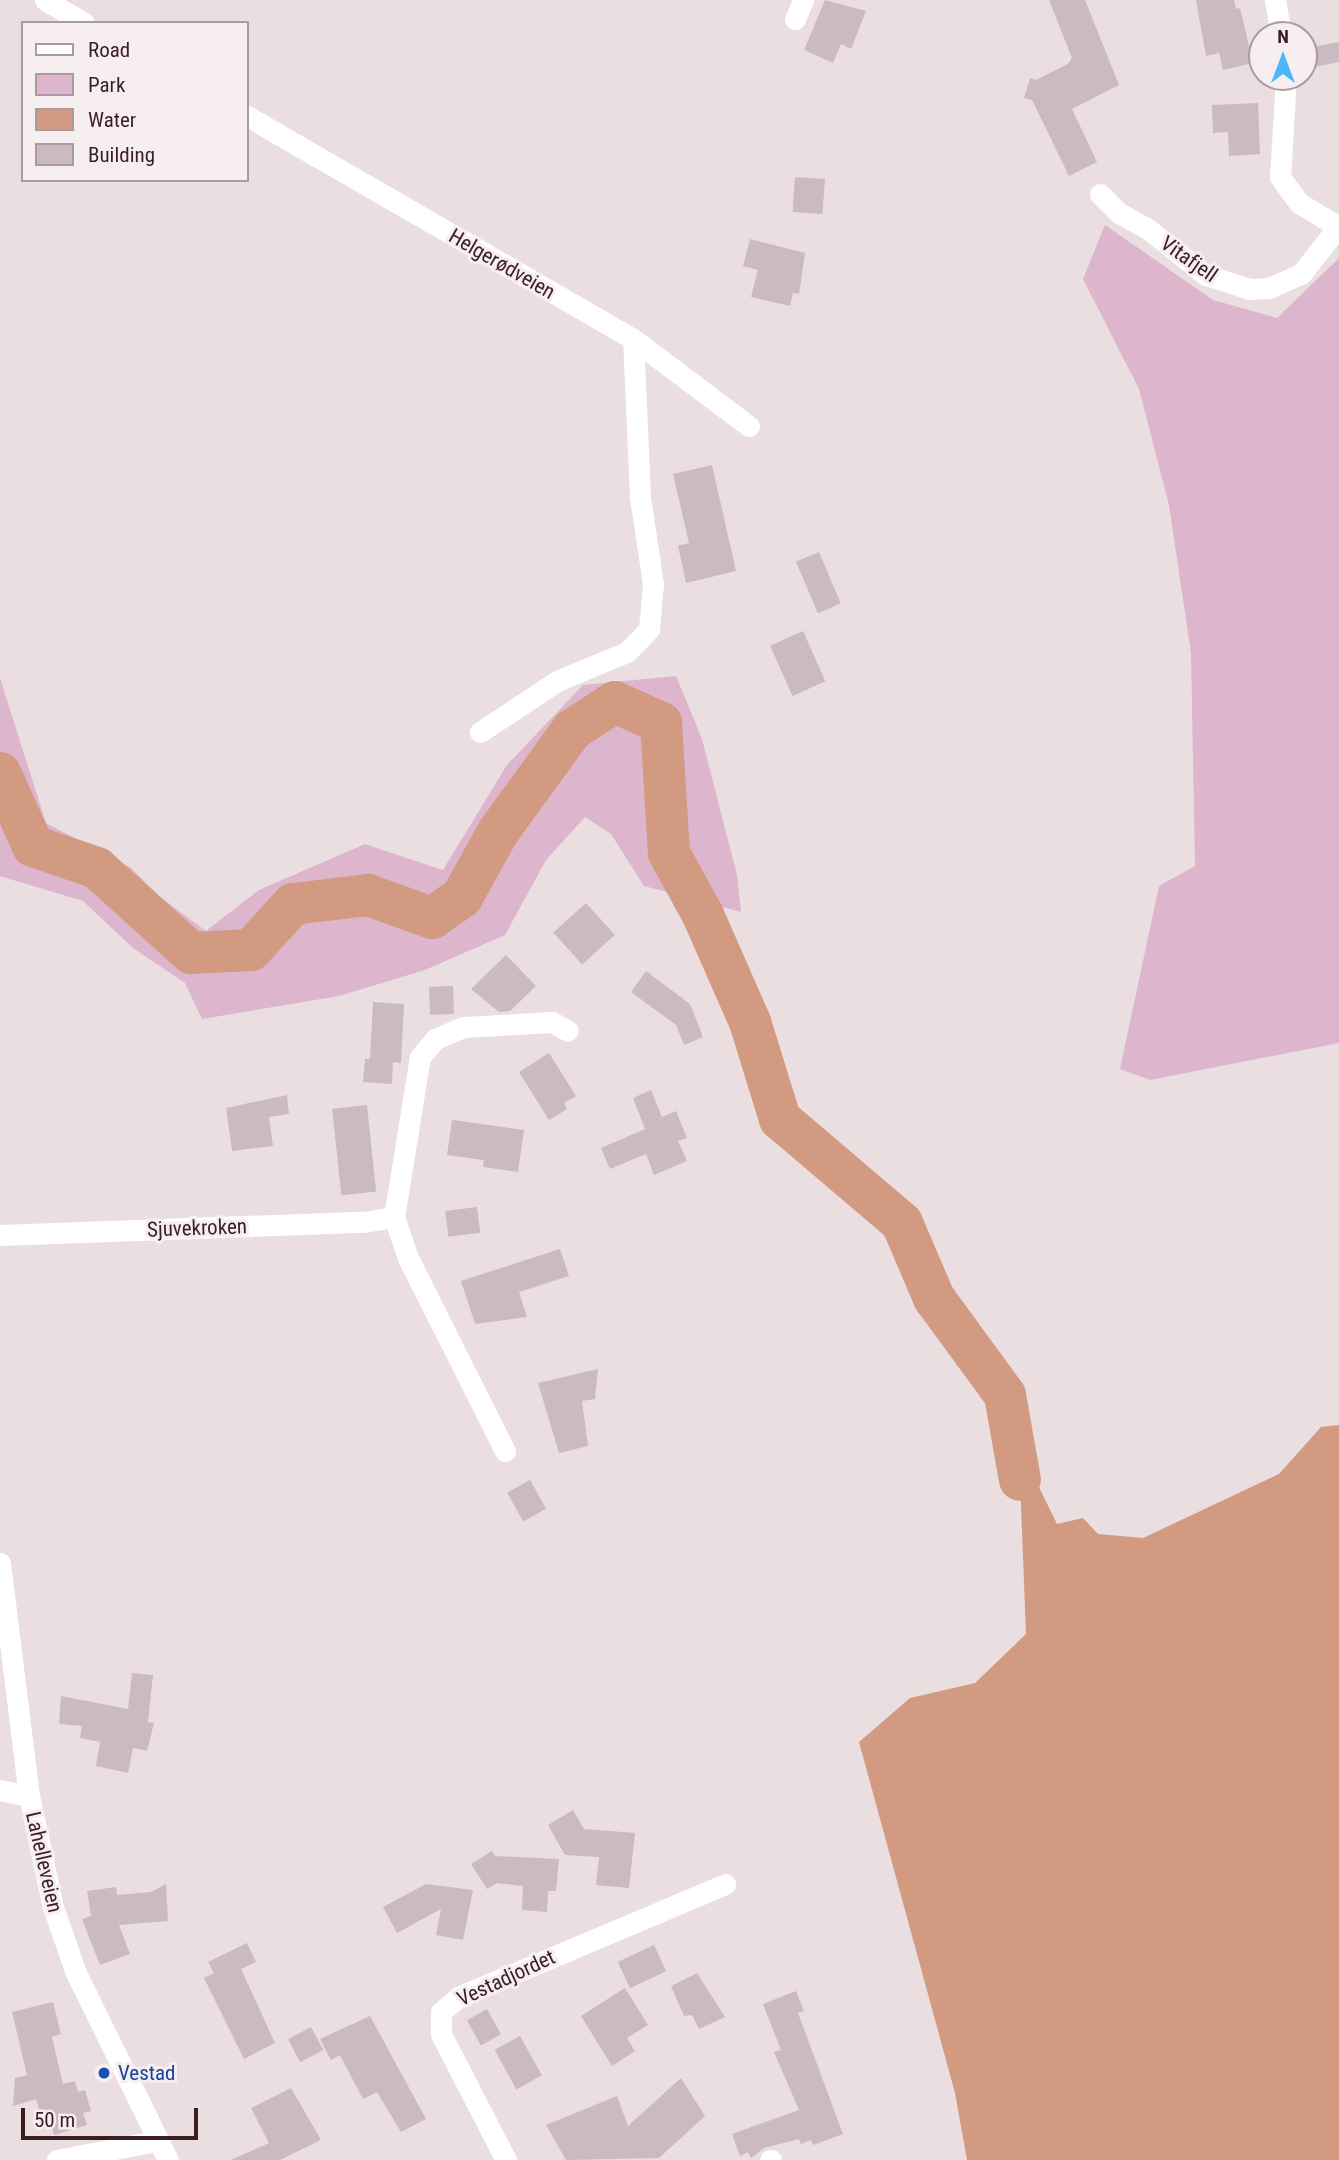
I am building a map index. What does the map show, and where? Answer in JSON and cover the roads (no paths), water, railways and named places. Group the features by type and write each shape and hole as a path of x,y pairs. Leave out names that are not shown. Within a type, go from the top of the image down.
{"street":[{"path":"45,0 82,21"},
{"path":"1275,0 1279,21"},
{"name":"Vitafjell","path":"1100,194 1119,213 1148,229 1206,275 1250,289 1269,288 1301,274 1339,227 1299,203 1280,177 1285,91"},
{"name":"Helgerødveien","path":"248,118 633,338 749,426"},
{"path":"480,732 557,681 627,653 649,629 653,584 637,455 633,338"},
{"path":"505,1451 408,1258 394,1217 420,1057 435,1039 463,1027 552,1022 568,1031"},
{"name":"Sjuvekroken","path":"0,1235 363,1222 394,1217"},
{"name":"Lahelleveien","path":"0,1563 29,1796 46,1881 76,1973 156,2141 168,2160"},
{"path":"0,1790 29,1796"},
{"name":"Vestadjordet","path":"506,2160 441,2034 441,2012 458,1997 725,1884"},
{"path":"57,2160 156,2141"}],"water":[{"path":"1339,1425 1339,2160 967,2160 955,2093 859,1742 910,1698 975,1683 1026,1634 1020,1480 1033,1475 1057,1524 1083,1518 1098,1534 1143,1538 1279,1474 1321,1427"}],"waterway":[{"path":"0,773 33,846 97,868 191,953 251,950 293,904 368,895 432,918 462,897 498,832 572,730 615,702 661,723 669,853 703,915 750,1022 780,1119 902,1223 934,1298 1005,1395 1020,1480"}],"place":[{"name":"Vestad","path":"104,2073"}]}
